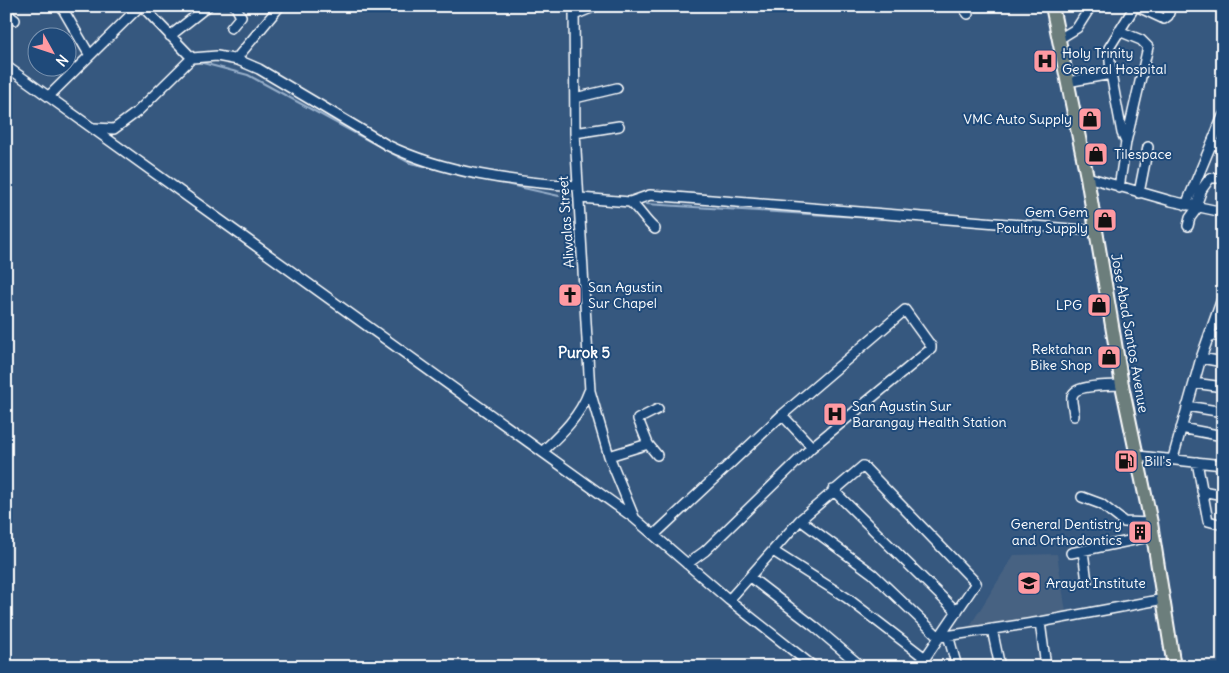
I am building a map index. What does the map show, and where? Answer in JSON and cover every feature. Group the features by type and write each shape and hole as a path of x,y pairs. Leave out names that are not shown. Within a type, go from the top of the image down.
{"highway":[{"name":"Jose Abad Santos Avenue","path":"1052,6 1066,82 1087,177 1122,385 1151,523 1164,599 1171,666"}],"street":[{"path":"61,6 89,54"},
{"path":"49,96 89,54 141,6 192,58"},
{"path":"170,36 208,6"},
{"path":"231,28 242,16 235,6"},
{"path":"236,59 280,6"},
{"path":"574,10 596,6"},
{"path":"962,6 968,14"},
{"path":"1058,39 1074,31 1092,6"},
{"path":"1126,142 1122,133 1111,74 1109,48 1135,6 1164,19 1168,16 1170,6"},
{"name":"Aliwalas Street","path":"574,10 575,133 590,390 609,456 634,518"},
{"path":"6,13 15,20"},
{"path":"1119,188 1126,142 1148,47 1141,40 1120,31"},
{"path":"94,128 114,129 124,123 192,58 217,56 236,59 259,69 387,145 408,154 482,174 550,185 578,186"},
{"path":"6,66 634,518 729,600 814,667"},
{"path":"1066,82 1111,74"},
{"path":"575,98 617,88"},
{"path":"1188,226 1212,143 1223,116"},
{"path":"575,133 619,126"},
{"path":"1212,143 1223,147"},
{"path":"1139,193 1148,147"},
{"path":"1087,177 1119,188 1223,212"},
{"path":"1193,206 1210,178 1223,178"},
{"path":"580,198 630,202 650,195 770,210 1096,231"},
{"path":"630,202 655,229"},
{"path":"1173,458 1208,335 1220,313 1223,296"},
{"path":"654,535 782,415 905,310 931,346 931,349 812,447 704,551 687,564"},
{"path":"1208,335 1223,338"},
{"path":"1202,358 1223,362"},
{"path":"1194,383 1223,387"},
{"path":"1074,416 1072,396 1074,391 1082,388 1122,385"},
{"path":"543,451 577,416 584,406 590,390"},
{"path":"1187,406 1223,412"},
{"path":"657,455 648,444 638,419 658,408"},
{"path":"782,415 812,447"},
{"path":"1181,428 1223,436"},
{"path":"609,456 648,444"},
{"path":"1138,456 1173,458 1223,465"},
{"path":"1197,462 1208,521 1223,526"},
{"path":"729,600 800,520 860,466 865,468 976,582 943,636 919,667"},
{"path":"833,490 957,612"},
{"path":"1202,491 1223,495"},
{"path":"1082,497 1101,504 1124,522 1151,523"},
{"path":"800,520 873,574 943,636 957,667"},
{"path":"1071,553 1153,536"},
{"path":"773,551 847,598 925,658"},
{"path":"1083,551 1087,582"},
{"path":"750,577 810,622 862,667"},
{"path":"943,636 1040,622 1164,599"},
{"path":"1040,622 1046,667"},
{"path":"992,628 1000,667"}],"shaded area":[{"name":"Arayat Institute","path":"1057,554 1066,612 968,629 1014,555"}],"waterway":[{"path":"199,62 248,75 410,163 442,170"},
{"path":"488,180 559,196"},
{"path":"646,204 888,219"}],"place":[{"name":"Holy Trinity General Hospital","path":"1045,61"},
{"name":"VMC Auto Supply","path":"1090,119"},
{"name":"Tilespace","path":"1096,154"},
{"name":"Gem Gem Poultry Supply","path":"1105,220"},
{"name":"San Agustin Sur Chapel","path":"570,295"},
{"name":"LPG","path":"1099,305"},
{"name":"Rektahan Bike Shop","path":"1109,357"},
{"name":"San Agustin Sur Barangay Health Station","path":"835,414"},
{"name":"Bill's","path":"1126,461"},
{"name":"General Dentistry and Orthodontics","path":"1140,532"},
{"name":"Arayat Institute","path":"1029,583"}],"district":[{"name":"Purok 5","path":"584,352"}]}
